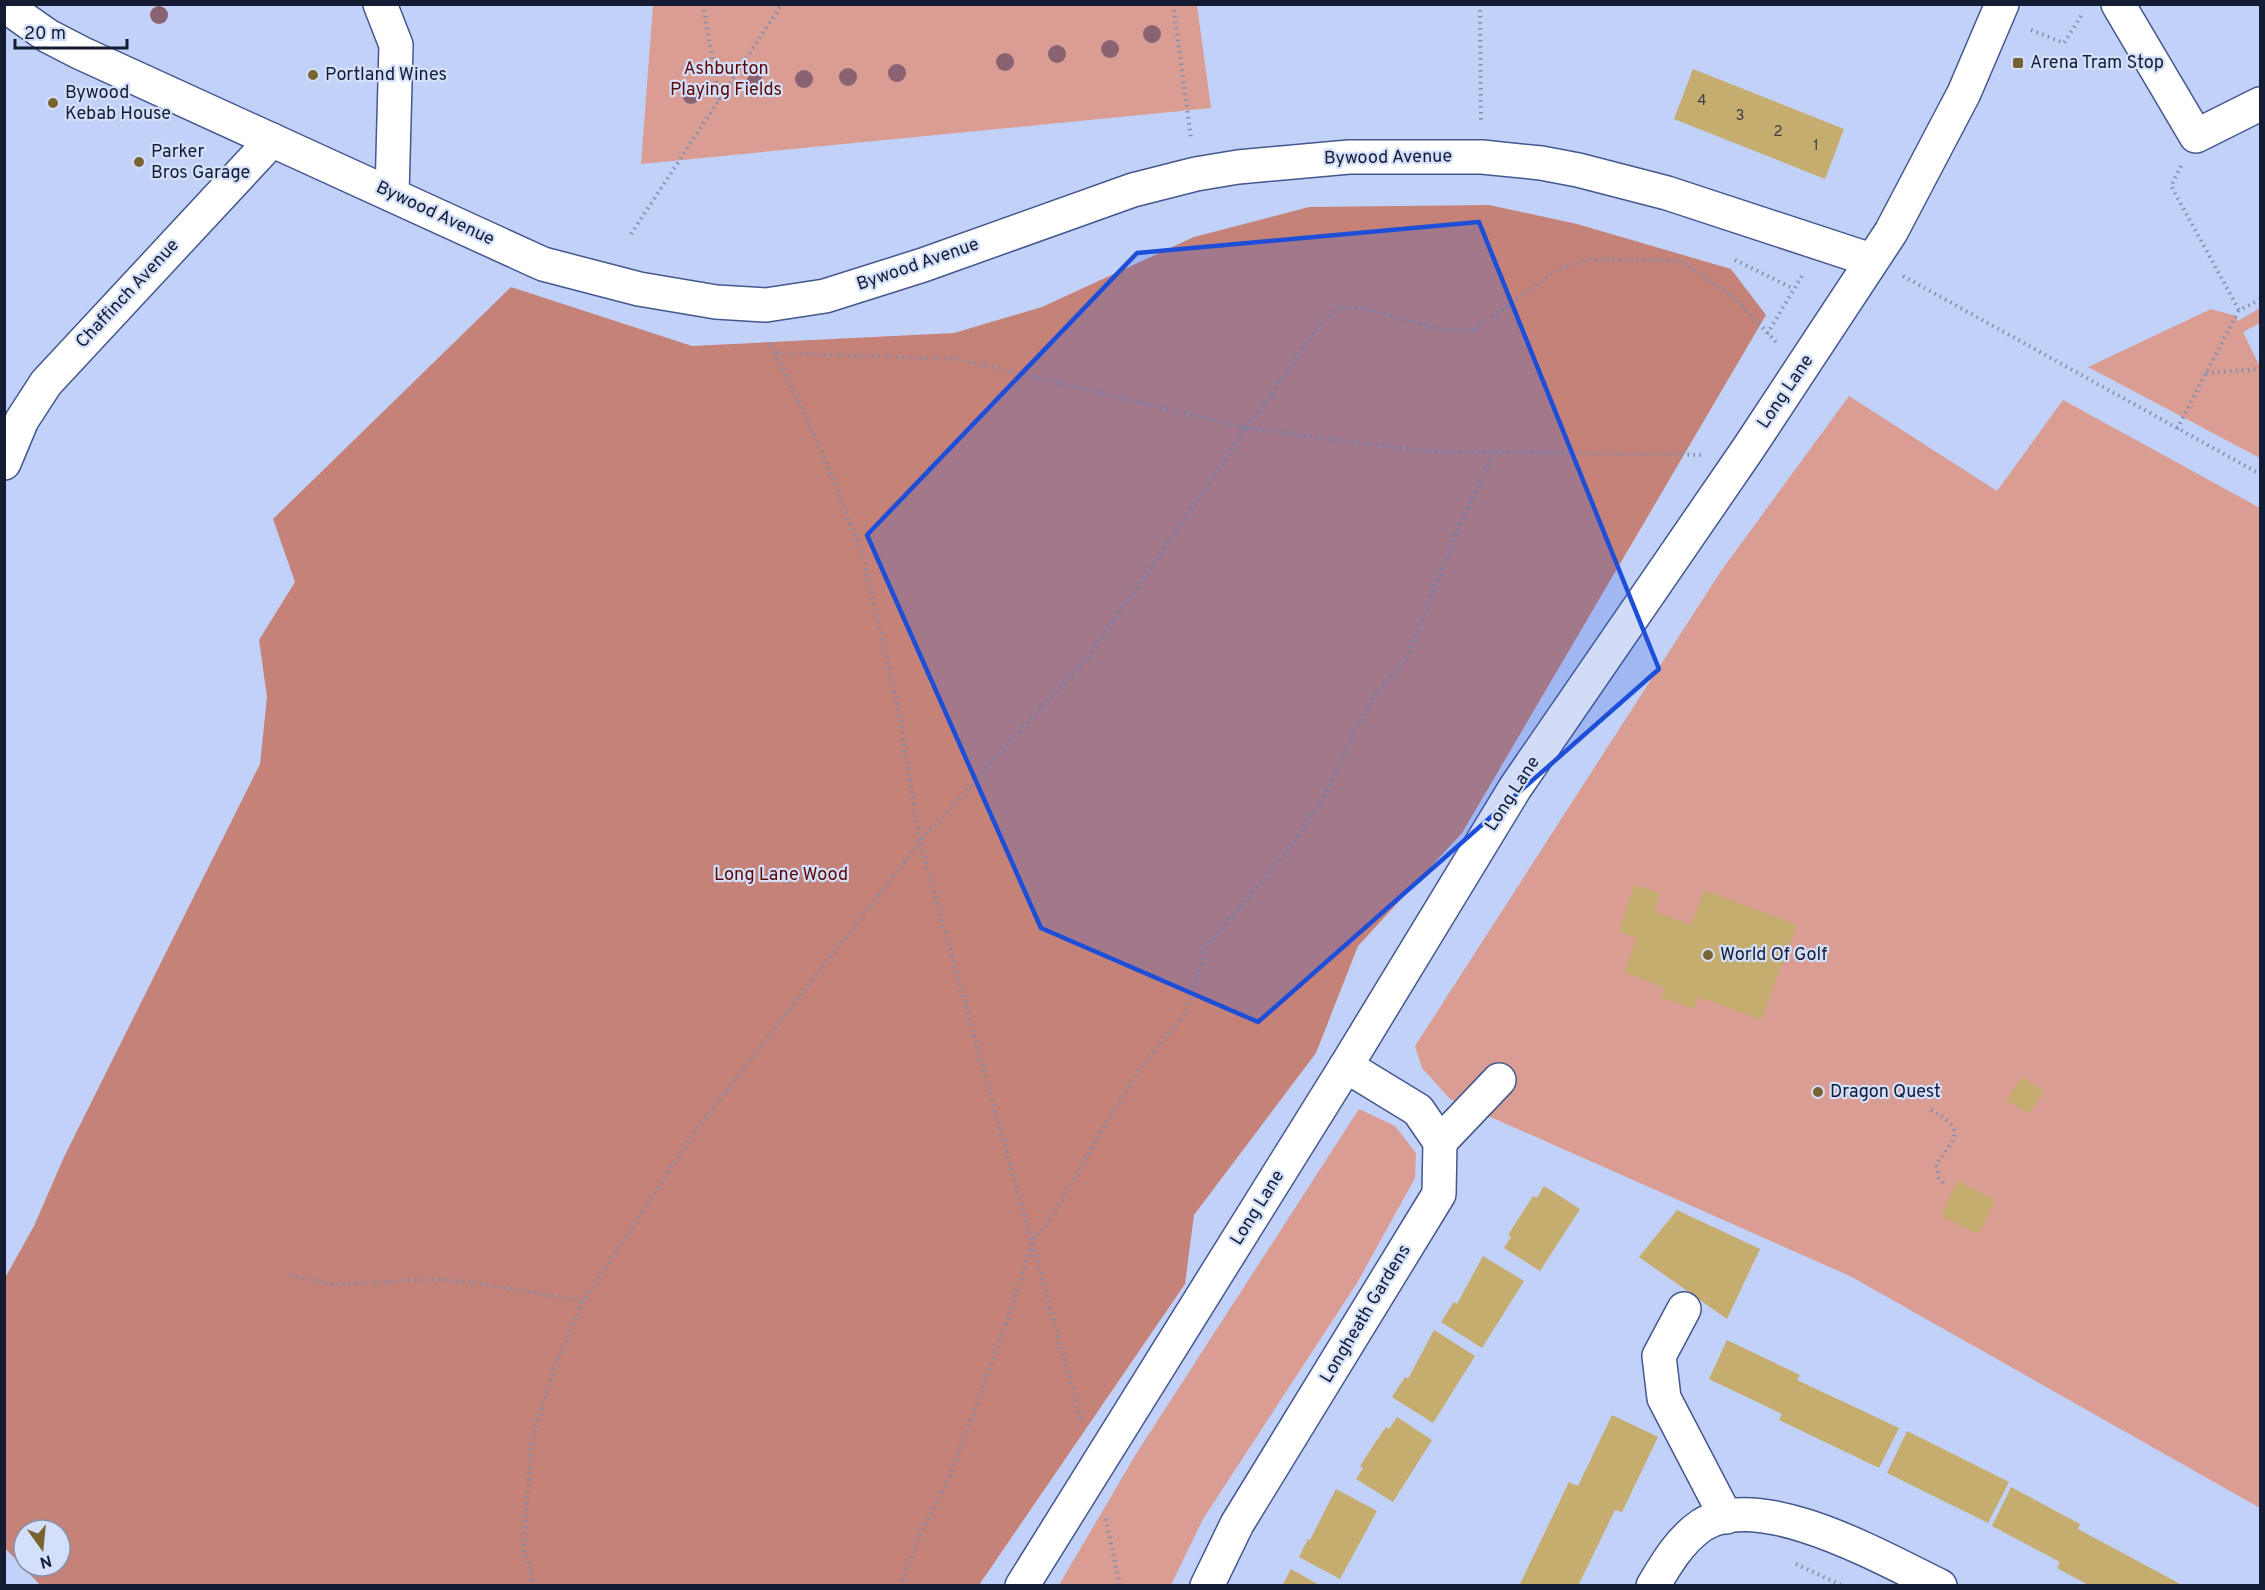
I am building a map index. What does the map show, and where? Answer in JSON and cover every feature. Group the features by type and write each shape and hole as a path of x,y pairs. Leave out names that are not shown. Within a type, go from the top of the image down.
{"street":[{"path":"380,4 396,45 392,194"},
{"path":"2118,4 2196,136 2260,104"},
{"name":"Bywood Avenue","path":"4,5 48,36 81,53 543,264 639,289 752,305 791,303 872,282 1133,190 1196,174 1299,160 1349,157 1482,157 1541,163 1621,181 1886,267"},
{"name":"Long Lane","path":"1022,1586 1346,1066 1515,788 1743,455 1886,267 1892,232 1964,93 1999,11"},
{"name":"Chaffinch Avenue","path":"4,462 22,420 46,383 272,140"},
{"path":"1346,1066 1418,1110 1440,1142 1499,1080"},
{"name":"Longheath Gardens","path":"1207,1586 1237,1524 1439,1194 1440,1142"},
{"path":"1684,1309 1659,1356 1659,1377 1664,1398 1726,1517"},
{"path":"1653,1586 1685,1540 1703,1524 1744,1513 1761,1515 1830,1533 1940,1586"}],"path":[{"path":"703,4 719,100"},
{"path":"631,234 782,4"},
{"path":"1173,4 1196,174"},
{"path":"1480,4 1482,157"},
{"path":"1999,11 2064,43 2088,4"},
{"path":"2196,136 2171,186 2239,310"},
{"path":"534,1586 523,1548 532,1440 555,1365 584,1301 692,1135 920,842 1093,651 1321,323 1338,308 1359,307 1439,329 1474,330 1557,270 1589,259 1682,261 1738,301 1767,334 1804,271"},
{"path":"1735,260 1794,289"},
{"path":"1886,267 2260,474"},
{"path":"2176,429 2239,310 2260,300"},
{"path":"752,305 821,449 863,556 899,712 920,842 1096,1469 1120,1586"},
{"path":"776,353 958,359 1247,428 1424,451 1743,455"},
{"path":"2206,373 2260,369"},
{"path":"900,1586 921,1532 947,1483 1002,1336 1032,1243 1055,1212 1109,1118 1147,1059 1186,1013 1206,947 1289,849 1325,795 1351,737 1372,699 1406,660 1460,524 1494,452"},
{"path":"1931,1110 1948,1119 1954,1125 1956,1132 1950,1149 1936,1164 1939,1178 1946,1186"},
{"path":"290,1275 334,1285 431,1279 480,1283 584,1301"},
{"path":"1790,1561 1843,1586"}],"highlighted area":[{"path":"1479,222 1659,669 1258,1022 1041,928 867,535 1137,253"}],"green space":[{"name":"Ashburton Playing Fields","path":"653,5 1197,5 1211,108 641,164"},
{"name":"Long Lane Wood","path":"1489,205 1577,224 1731,269 1766,315 1462,833 1358,946 1316,1053 1194,1215 1185,1284 979,1585 41,1586 33,1578 72,1578 72,1518 12,1518 12,1555 5,1548 5,1278 34,1226 64,1157 260,764 267,697 259,640 295,582 273,519 511,287 692,346 954,333 1042,307 1194,237 1309,207"},
{"path":"2260,308 2260,323 2243,332 2260,367 2260,458 2088,367 2211,309 2236,316 2238,321"},
{"path":"1849,396 1997,491 2063,400 2260,508 2260,1508 1850,1276 1450,1099 1422,1068 1415,1046 1721,571"},
{"path":"1359,1109 1395,1126 1416,1153 1415,1178 1357,1283 1203,1519 1171,1585 1059,1585 1136,1454"}],"building":[{"path":"1693,69 1844,129 1825,179 1674,119"},
{"name":"World Of Golf","path":"1634,885 1660,893 1654,911 1691,925 1704,890 1797,925 1761,1020 1699,997 1694,1009 1661,997 1664,988 1624,972 1637,938 1619,932"},
{"path":"2022,1077 2044,1092 2029,1114 2007,1100"},
{"path":"1957,1181 1995,1200 1979,1234 1941,1216"},
{"path":"1544,1186 1580,1209 1540,1271 1504,1248 1511,1237 1508,1235 1533,1196 1537,1198"},
{"path":"1677,1210 1760,1249 1727,1319 1639,1257"},
{"path":"1483,1256 1524,1281 1482,1348 1441,1322 1454,1302 1457,1304"},
{"path":"1434,1330 1475,1356 1433,1423 1392,1397 1405,1377 1408,1379"},
{"path":"1727,1340 1800,1375 1797,1380 1899,1428 1879,1468 1779,1420 1782,1414 1709,1379"},
{"path":"1612,1415 1658,1437 1622,1512 1615,1510 1578,1586 1519,1586 1569,1482 1578,1486"},
{"path":"1397,1417 1432,1440 1393,1502 1356,1479 1363,1468 1360,1466 1373,1446 1386,1427 1389,1429"},
{"path":"1907,1431 2009,1482 1988,1523 1887,1473"},
{"path":"2011,1487 2080,1524 2078,1529 2184,1586 2090,1586 2057,1568 2060,1562 1992,1526"},
{"path":"1336,1489 1377,1511 1340,1579 1299,1557"},
{"path":"1291,1569 1321,1586 1282,1586"}],"place":[{"name":"Arena Tram Stop","path":"2018,63"},
{"name":"Portland Wines","path":"313,75"},
{"name":"Bywood Kebab House","path":"53,103"},
{"name":"Parker Bros Garage","path":"139,162"},
{"name":"World Of Golf","path":"1708,955"},
{"name":"Dragon Quest","path":"1818,1092"}]}
